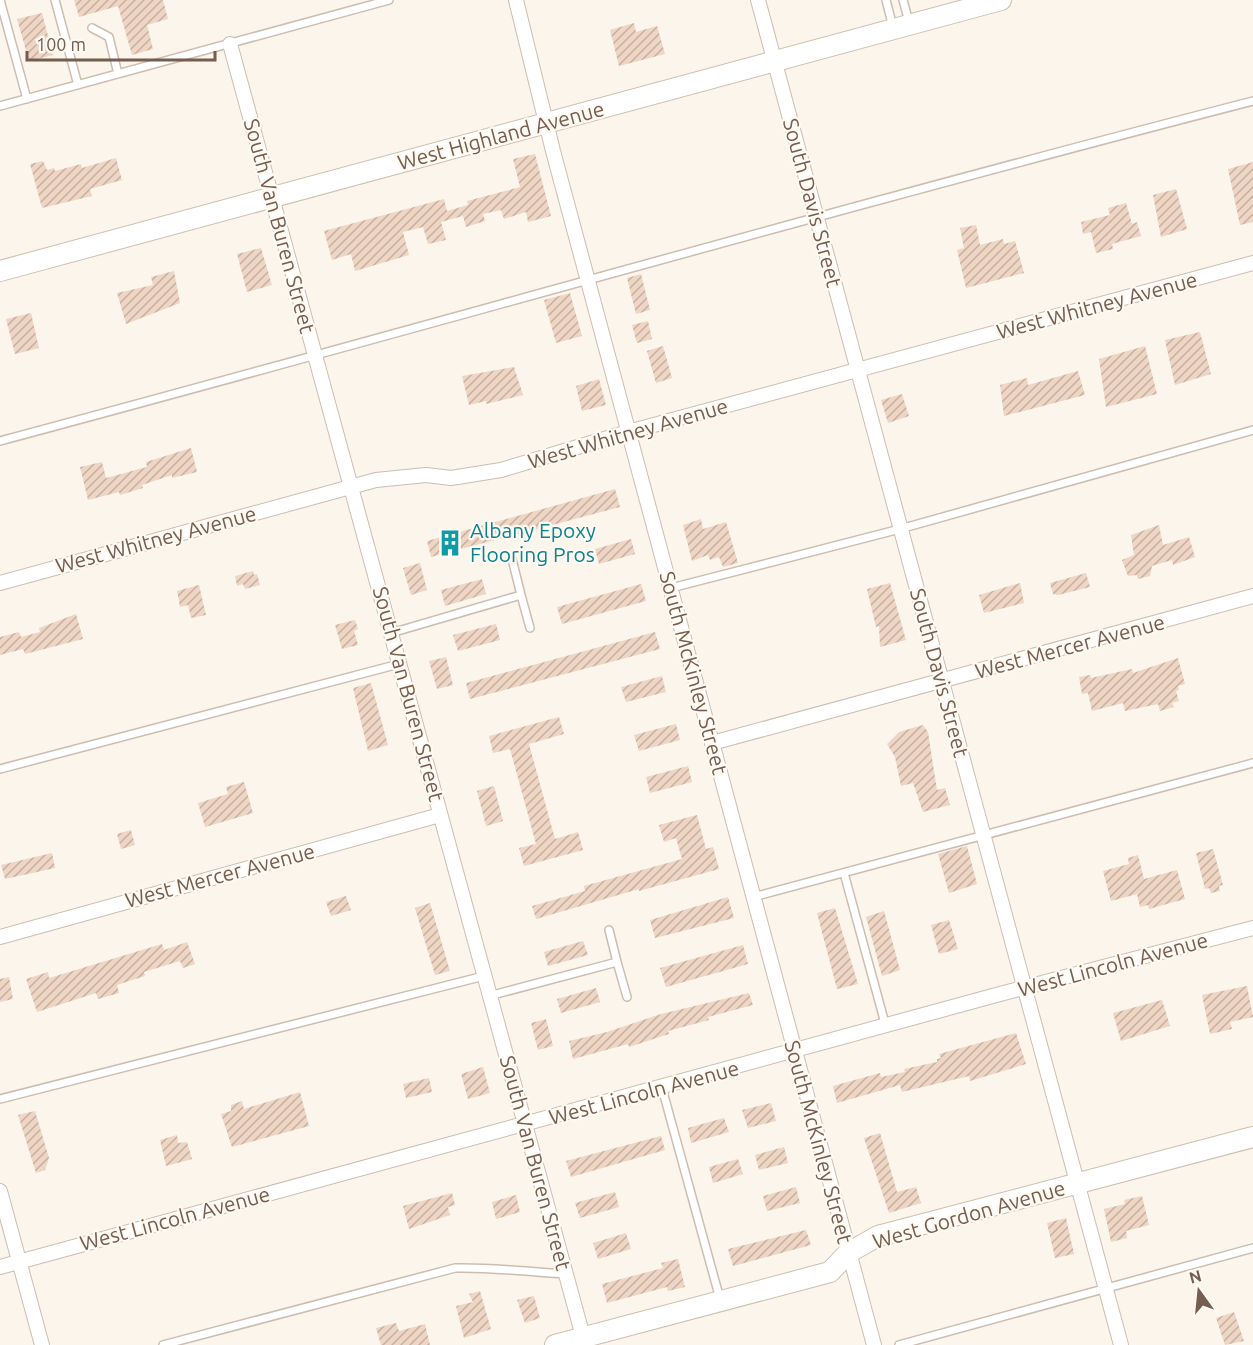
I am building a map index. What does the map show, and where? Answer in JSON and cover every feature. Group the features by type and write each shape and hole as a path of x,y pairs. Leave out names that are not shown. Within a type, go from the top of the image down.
{"street":[{"name":"South McKinley Street","path":"516,0 588,282 873,1345"},
{"name":"South Davis Street","path":"758,0 1121,1345"},
{"name":"West Highland Avenue","path":"0,271 272,200 1001,0"},
{"name":"South Van Buren Street","path":"230,44 584,1341"},
{"name":"West Whitney Avenue","path":"0,583 400,476 468,476 501,470 628,432 1253,263"},
{"name":"West Mercer Avenue","path":"712,742 1253,596"},
{"name":"West Mercer Avenue","path":"0,938 440,815"},
{"name":"West Lincoln Avenue","path":"0,1267 1253,928"},
{"name":"West Gordon Avenue","path":"555,1345 584,1341 830,1272 848,1253 878,1236 1253,1137"},
{"path":"0,1191 42,1345"}],"lane":[{"path":"0,0 27,99"},
{"path":"56,0 78,85"},
{"path":"0,106 389,0"},
{"path":"886,0 902,27"},
{"path":"902,27 903,0"},
{"path":"92,28 109,37 118,74"},
{"path":"0,441 315,357 816,217 1253,101"},
{"path":"671,588 900,529 1253,430"},
{"path":"512,560 530,628"},
{"path":"391,633 521,595"},
{"path":"0,769 399,664"},
{"path":"753,897 1253,763"},
{"path":"844,873 886,1027"},
{"path":"609,930 627,997"},
{"path":"489,996 618,962"},
{"path":"0,1099 484,976"},
{"path":"662,1088 721,1302"},
{"path":"899,1345 1253,1248"},
{"path":"164,1345 455,1268 490,1268 515,1272 566,1274"}],"building":[{"path":"74,0 163,0 168,19 147,25 153,49 132,55 118,6 79,17"},
{"path":"42,13 53,55 29,61 17,19"},
{"path":"634,23 636,32 657,26 665,54 619,66 610,30"},
{"path":"535,154 551,216 528,222 526,212 504,219 501,210 483,214 485,221 466,227 463,216 441,222 446,240 428,244 423,227 403,232 409,255 355,271 351,254 332,260 324,231 444,199 447,211 468,205 467,201 520,187 513,159"},
{"path":"116,158 122,180 90,189 92,196 42,208 30,164 43,161 47,170 54,168 55,171 81,164 82,168"},
{"path":"1253,162 1253,222 1240,225 1228,169"},
{"path":"1176,189 1187,229 1161,237 1153,195"},
{"path":"1126,203 1132,224 1137,222 1141,236 1112,244 1113,249 1096,253 1091,232 1083,234 1081,222 1110,215 1108,208"},
{"path":"976,225 980,245 1003,239 1004,244 1015,241 1024,273 966,288 957,250 964,248 960,228"},
{"path":"261,248 272,285 247,292 237,254"},
{"path":"174,271 180,303 126,324 117,293 153,285 151,277"},
{"path":"641,274 650,310 636,314 627,278"},
{"path":"570,293 582,336 556,343 544,300"},
{"path":"31,313 39,348 15,354 6,319"},
{"path":"648,321 652,339 637,343 632,325"},
{"path":"1200,332 1211,374 1175,385 1165,340"},
{"path":"663,346 672,378 656,383 647,351"},
{"path":"1145,346 1157,394 1106,407 1099,359"},
{"path":"514,367 523,395 486,404 486,401 469,405 462,376"},
{"path":"1078,371 1085,395 1004,416 1000,385 1027,378 1028,385"},
{"path":"599,379 606,405 582,411 576,386"},
{"path":"902,394 909,416 888,423 881,400"},
{"path":"191,448 197,472 172,478 172,475 120,495 119,492 88,500 80,467 102,462 106,478 147,467 146,462"},
{"path":"615,489 620,507 431,557 427,541"},
{"path":"701,519 703,529 726,522 738,563 723,567 719,557 710,560 708,555 692,561 683,525"},
{"path":"1159,525 1163,545 1189,537 1195,557 1173,565 1172,560 1152,566 1150,576 1138,579 1137,575 1128,576 1122,560 1134,555 1131,535"},
{"path":"631,539 635,554 599,564 595,549"},
{"path":"420,563 427,590 411,595 403,568"},
{"path":"253,571 254,575 257,574 260,585 245,589 243,584 237,586 235,576"},
{"path":"1086,573 1090,587 1058,595 1053,594 1050,583"},
{"path":"482,579 486,594 445,606 441,590"},
{"path":"890,583 906,640 880,647 879,626 876,627 867,589"},
{"path":"1020,583 1024,603 984,613 979,595"},
{"path":"641,584 646,601 562,624 557,607"},
{"path":"199,585 206,615 191,618 188,605 180,607 177,591"},
{"path":"76,614 83,639 25,654 23,649 0,655 0,637 19,632 21,637 40,632 39,628"},
{"path":"355,620 358,629 354,631 358,645 342,649 335,625"},
{"path":"496,624 500,640 458,651 453,635"},
{"path":"655,632 660,649 470,699 466,683"},
{"path":"446,657 453,685 437,689 429,661"},
{"path":"1178,658 1185,684 1178,686 1179,690 1176,691 1179,701 1172,703 1174,707 1160,711 1158,704 1125,711 1123,703 1092,711 1088,693 1082,694 1079,677 1090,675 1091,678 1132,669 1133,673"},
{"path":"662,676 666,692 626,702 621,687"},
{"path":"371,683 388,745 368,751 353,688"},
{"path":"559,717 564,734 529,744 555,839 578,832 583,850 524,866 519,848 536,844 510,749 493,753 489,736"},
{"path":"676,724 680,740 639,751 634,735"},
{"path":"923,725 928,732 937,790 945,788 950,805 923,812 913,783 901,786 895,757 887,744 899,732"},
{"path":"688,766 692,782 650,793 646,777"},
{"path":"244,782 253,813 205,827 198,803 228,794 226,787"},
{"path":"494,786 503,821 486,826 477,791"},
{"path":"697,815 706,849 713,847 719,869 536,919 532,906 585,891 584,886 682,859 676,838 664,842 659,825"},
{"path":"131,830 135,845 121,849 117,834"},
{"path":"967,846 977,884 949,893 938,854"},
{"path":"1213,849 1223,885 1219,886 1220,891 1211,893 1209,888 1205,889 1196,853"},
{"path":"52,853 55,868 5,879 1,865"},
{"path":"1138,855 1144,879 1177,870 1185,899 1149,909 1148,905 1140,907 1137,894 1111,901 1103,871 1129,864 1128,858"},
{"path":"346,896 351,910 331,916 326,902"},
{"path":"728,897 734,918 655,938 650,920"},
{"path":"430,903 450,971 435,975 415,908"},
{"path":"835,908 858,984 837,989 817,913"},
{"path":"884,911 900,970 882,976 866,917"},
{"path":"949,920 958,949 939,954 931,925"},
{"path":"583,941 588,955 548,966 544,952"},
{"path":"187,942 195,964 183,968 180,961 144,972 145,976 117,985 119,993 98,999 96,993 37,1012 26,979 48,972 49,978 162,944 164,950"},
{"path":"743,945 748,964 666,987 660,968"},
{"path":"9,977 13,999 0,1002 0,979"},
{"path":"1247,986 1253,1017 1230,1022 1232,1029 1210,1034 1202,995"},
{"path":"596,988 600,1002 561,1013 557,999"},
{"path":"749,993 753,1005 708,1017 709,1020 668,1031 669,1034 629,1047 628,1044 573,1059 569,1041 607,1032 661,1014"},
{"path":"1162,1000 1170,1026 1121,1041 1113,1013"},
{"path":"546,1019 553,1046 538,1050 531,1023"},
{"path":"1016,1033 1026,1064 970,1081 969,1076 902,1092 900,1085 837,1103 833,1086 880,1073 881,1077 905,1072 904,1069 937,1062 937,1059 941,1058 939,1054"},
{"path":"483,1067 490,1093 468,1099 461,1074"},
{"path":"429,1078 432,1092 406,1098 403,1084"},
{"path":"300,1092 309,1126 232,1147 221,1114 231,1111 231,1105 242,1101 244,1109"},
{"path":"771,1103 776,1121 748,1128 742,1110"},
{"path":"35,1111 49,1158 45,1170 36,1173 18,1115"},
{"path":"724,1118 729,1132 691,1143 688,1128"},
{"path":"880,1133 897,1192 916,1187 921,1203 889,1213 864,1138"},
{"path":"177,1135 178,1143 187,1142 192,1159 166,1166 160,1140"},
{"path":"661,1136 665,1150 571,1177 566,1161"},
{"path":"784,1147 788,1163 759,1170 755,1155"},
{"path":"738,1159 743,1174 713,1183 709,1167"},
{"path":"796,1187 800,1203 767,1211 763,1196"},
{"path":"615,1192 619,1207 580,1218 575,1203"},
{"path":"452,1193 455,1205 448,1207 450,1215 409,1229 403,1206"},
{"path":"516,1195 520,1212 496,1219 492,1202"},
{"path":"1142,1196 1149,1225 1126,1231 1127,1238 1111,1242 1104,1209 1125,1204 1124,1200"},
{"path":"1066,1218 1074,1254 1055,1258 1047,1223"},
{"path":"806,1230 811,1245 733,1266 728,1249"},
{"path":"626,1233 631,1249 598,1259 593,1243"},
{"path":"678,1259 685,1287 668,1291 667,1287 607,1303 602,1284 663,1268 661,1263"},
{"path":"480,1291 491,1329 464,1338 456,1306 473,1302 469,1294"},
{"path":"534,1296 540,1318 525,1323 517,1300"},
{"path":"1234,1312 1244,1341 1225,1345 1216,1318"},
{"path":"396,1323 399,1331 425,1324 430,1345 381,1345 376,1328"}],"place":[{"name":"Albany Epoxy Flooring Pros","path":"450,543"}]}
